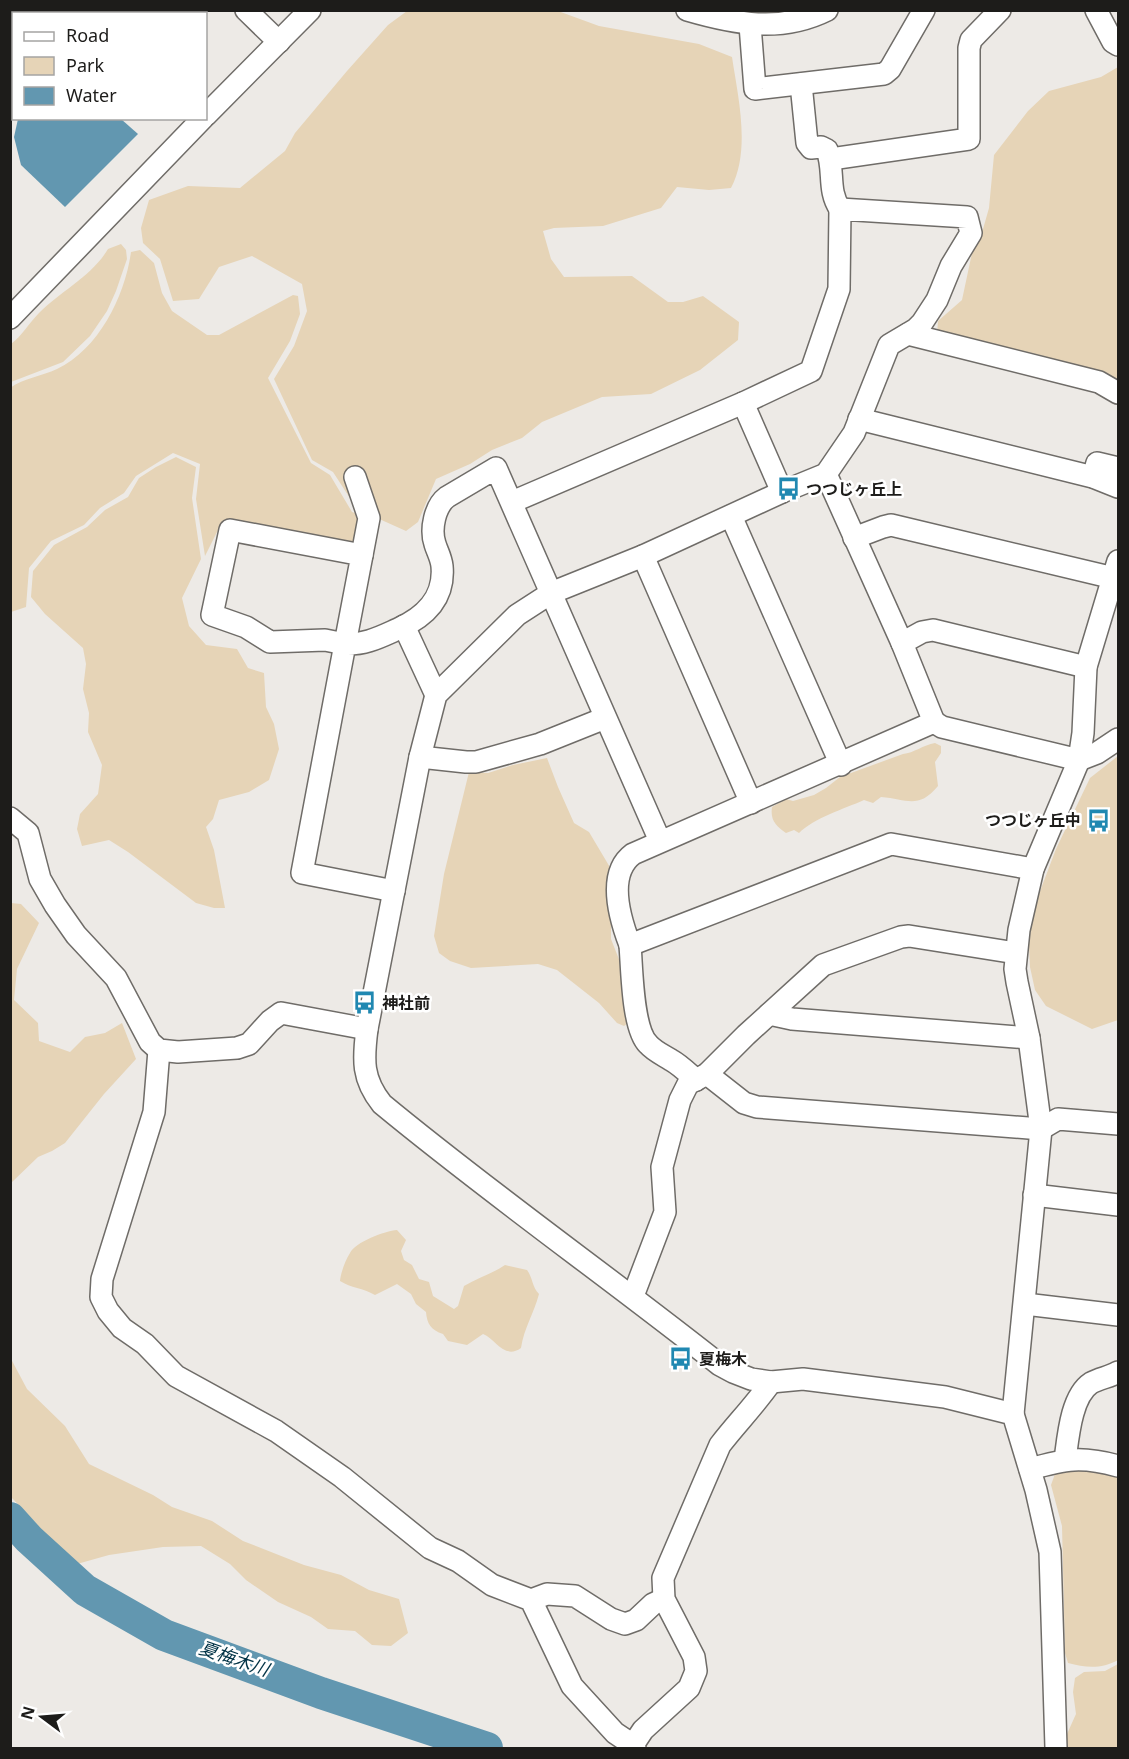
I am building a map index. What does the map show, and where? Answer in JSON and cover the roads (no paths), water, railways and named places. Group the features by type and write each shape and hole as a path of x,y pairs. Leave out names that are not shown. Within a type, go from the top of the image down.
{"street":[{"path":"246,10 279,42"},
{"path":"207,112 310,10"},
{"path":"687,10 750,25 769,26 791,23 827,10"},
{"path":"750,25 755,89 884,74 890,69 924,10"},
{"path":"831,159 969,139 969,48 971,40 1000,10"},
{"path":"1096,10 1113,42 1119,45"},
{"path":"512,502 743,403 811,371 839,289 840,209 832,193 831,159 826,149 811,148 807,143 801,84"},
{"path":"10,318 199,120"},
{"path":"840,209 966,217 971,233 951,266 937,300 922,323 889,345 849,443 826,474 643,556 551,593 517,615 436,695 420,757 367,1029 364,1065 366,1077 382,1104 566,1248 633,1296 720,1365 733,1372 771,1382 803,1379 945,1397 1013,1413"},
{"path":"908,334 1099,382 1119,393"},
{"path":"743,403 782,492"},
{"path":"859,419 1093,477 1119,487"},
{"path":"1093,477 1097,463 1119,468"},
{"path":"362,555 230,530 212,615 246,627 270,642 325,640 345,644 366,642 404,626 429,609 436,597 442,567 433,534 441,501 496,468 660,841"},
{"path":"826,474 902,643 934,722 942,727 1079,760 1097,753 1119,739"},
{"path":"355,477 369,518 302,873 394,891"},
{"path":"731,516 841,765"},
{"path":"854,538 891,525 1117,572 1086,667 1083,733 1079,760 1033,869 1024,901 1017,953 1017,982 1029,1038 1041,1129 1013,1413 1030,1469 1050,1552 1056,1749"},
{"path":"643,556 751,802"},
{"path":"404,626 436,695"},
{"path":"902,643 933,630 1086,667"},
{"path":"420,757 476,762 540,744 605,718"},
{"path":"934,722 841,765 660,841 628,857 620,873 618,897 621,920 630,945 632,977 641,1034 652,1048 744,1103 757,1107 1041,1129 1058,1119 1119,1124"},
{"path":"10,818 28,832 40,879 55,905 76,936 116,978 150,1042 159,1050 178,1052 237,1048 249,1044 270,1021 281,1013 367,1029"},
{"path":"630,945 891,844 1033,869"},
{"path":"633,1296 665,1212 663,1167 680,1100 688,1084 702,1077 822,965 909,936 1017,953"},
{"path":"769,1014 792,1019 1029,1038"},
{"path":"159,1050 154,1112 102,1279 103,1304 122,1328 145,1344 176,1376 276,1431 342,1477 430,1548 458,1561 492,1584 531,1600 572,1686 615,1733 634,1747 643,1730 689,1688 696,1671 694,1657 664,1599 663,1578 720,1445 733,1427 751,1410 771,1382"},
{"path":"1034,1195 1119,1205"},
{"path":"1025,1304 1119,1315"},
{"path":"1065,1460 1072,1417 1080,1395 1090,1384 1119,1372"},
{"path":"1030,1469 1077,1458 1119,1466"},
{"path":"531,1600 547,1594 574,1596 611,1619 625,1623 636,1620 653,1604 664,1599"}],"water":[{"path":"18,120 122,120 138,134 65,207 21,165 14,137"}],"waterway":[{"name":"夏梅木川","path":"10,1518 29,1539 85,1590 164,1635 321,1693 487,1748"}],"place":[{"name":"つつじヶ丘上","path":"788,489"},
{"name":"つつじヶ丘中","path":"1099,820"},
{"name":"神社前","path":"364,1003"},
{"name":"夏梅木","path":"681,1359"}]}
